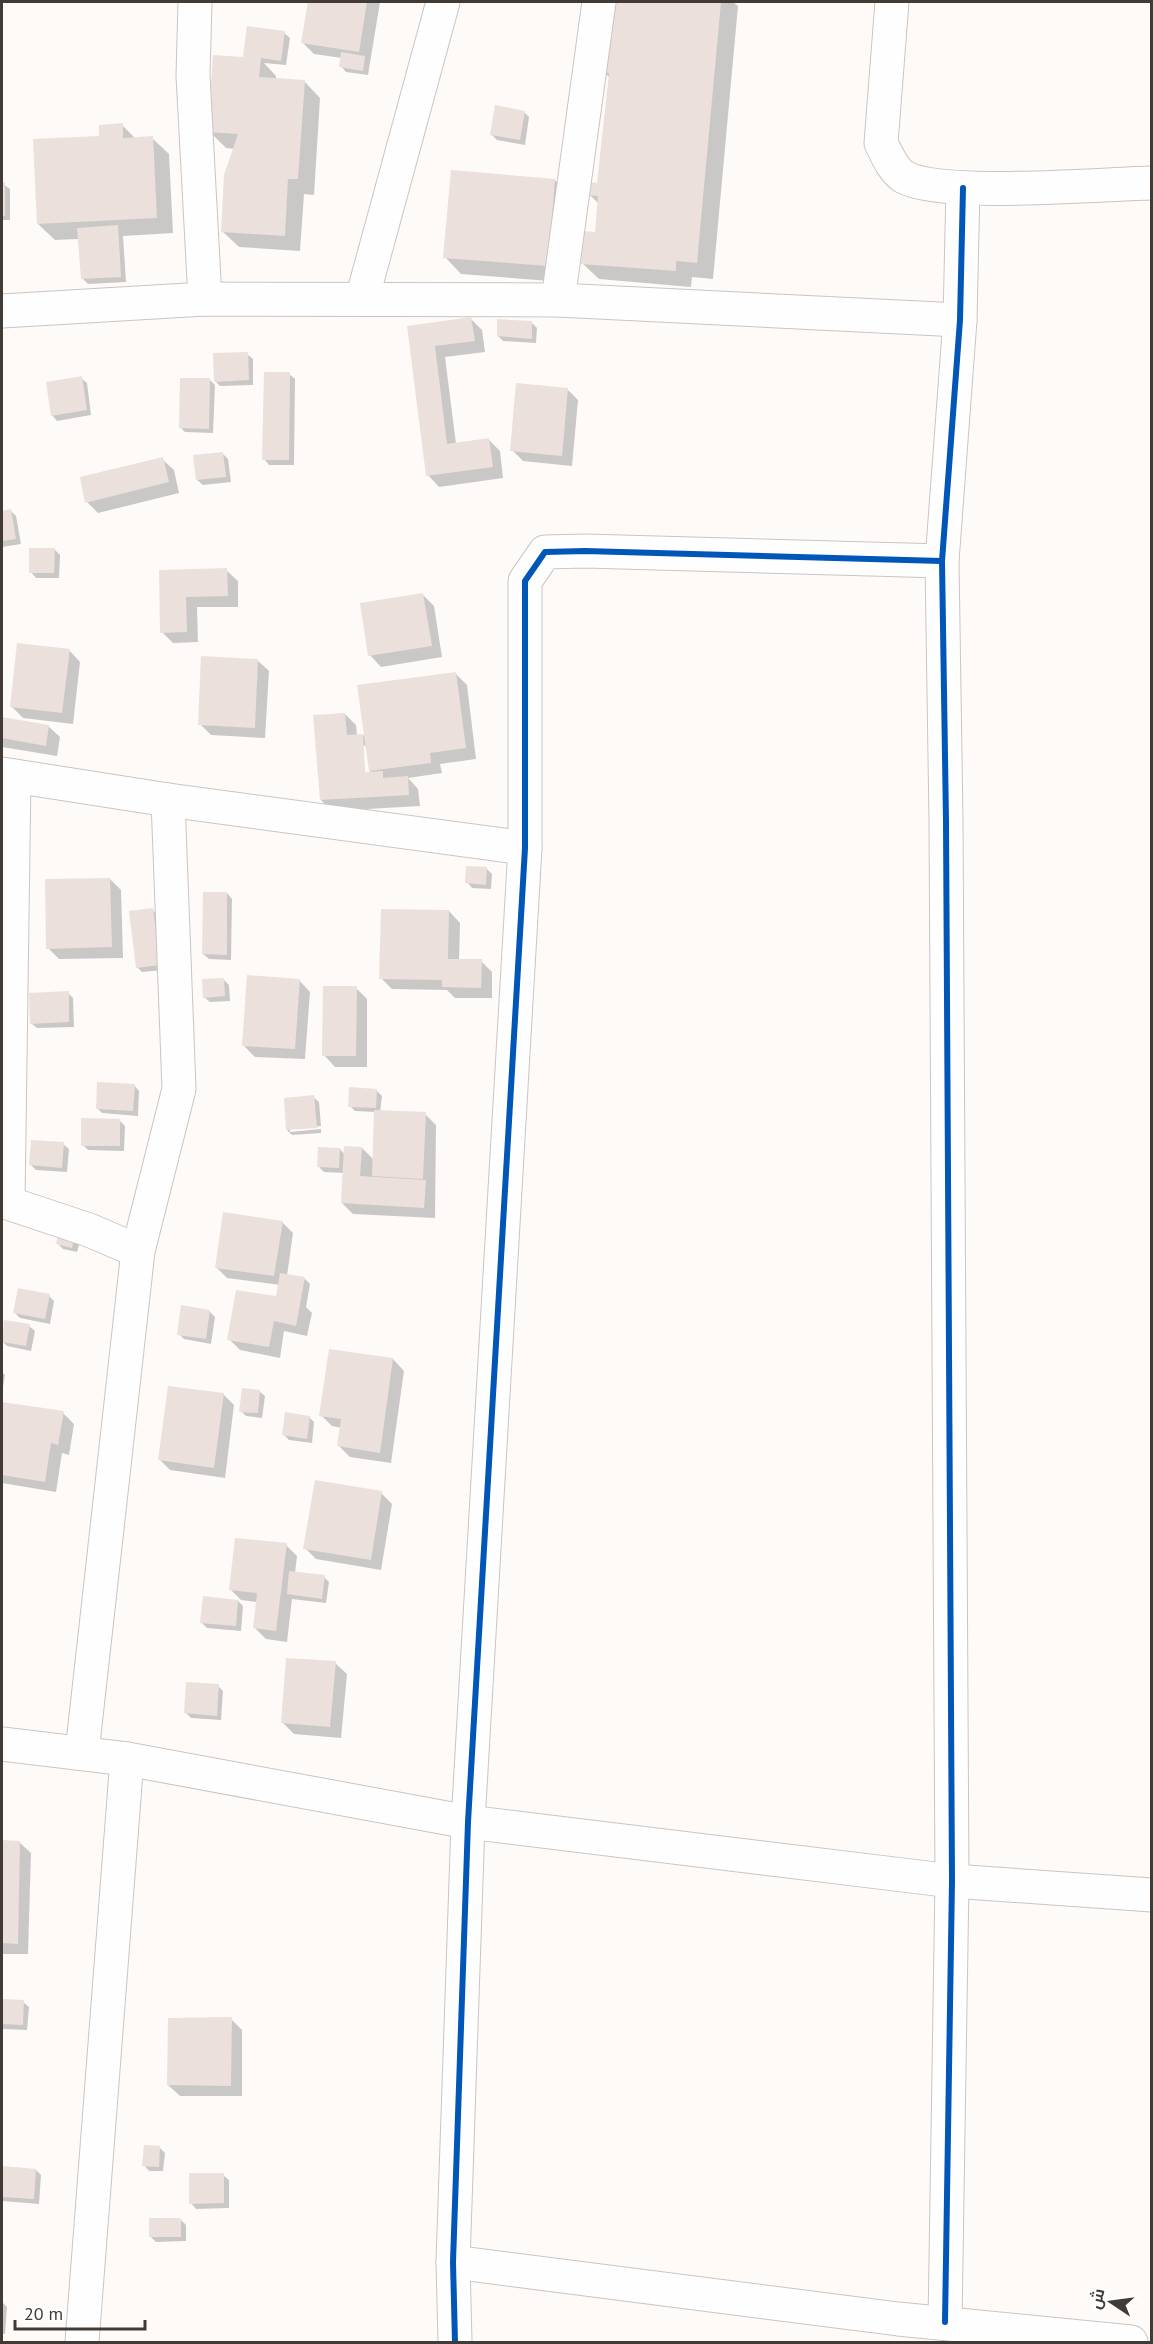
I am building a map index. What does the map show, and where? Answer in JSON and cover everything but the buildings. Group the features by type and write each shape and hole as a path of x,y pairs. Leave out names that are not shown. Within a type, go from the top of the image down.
{"street":[{"path":"195,2 193,76 205,299"},
{"path":"362,299 443,2"},
{"path":"558,300 599,2"},
{"path":"892,2 881,143 891,164 904,176 926,184 963,188 1152,183"},
{"path":"945,2322 952,1881 946,833 942,561 960,320 963,188"},
{"path":"2,311 205,299 558,300 960,320"},
{"path":"455,2343 453,2262 468,1822 525,848 525,581 545,552 585,551 942,561"},
{"path":"138,1251 89,1230 5,1201 8,775 168,801 525,848"},
{"path":"82,1752 138,1251 179,1089 168,801"},
{"path":"2,1744 127,1759 468,1822 952,1881 1152,1895"},
{"path":"82,2343 127,1759"},
{"path":"453,2262 898,2331 945,2322 1131,2343"}],"cycle path":[{"path":"945,2322 952,1881 946,821 942,561 960,320 963,188"},
{"path":"455,2342 453,2262 468,1822 525,848 525,581 545,552 585,551 942,561"}]}
